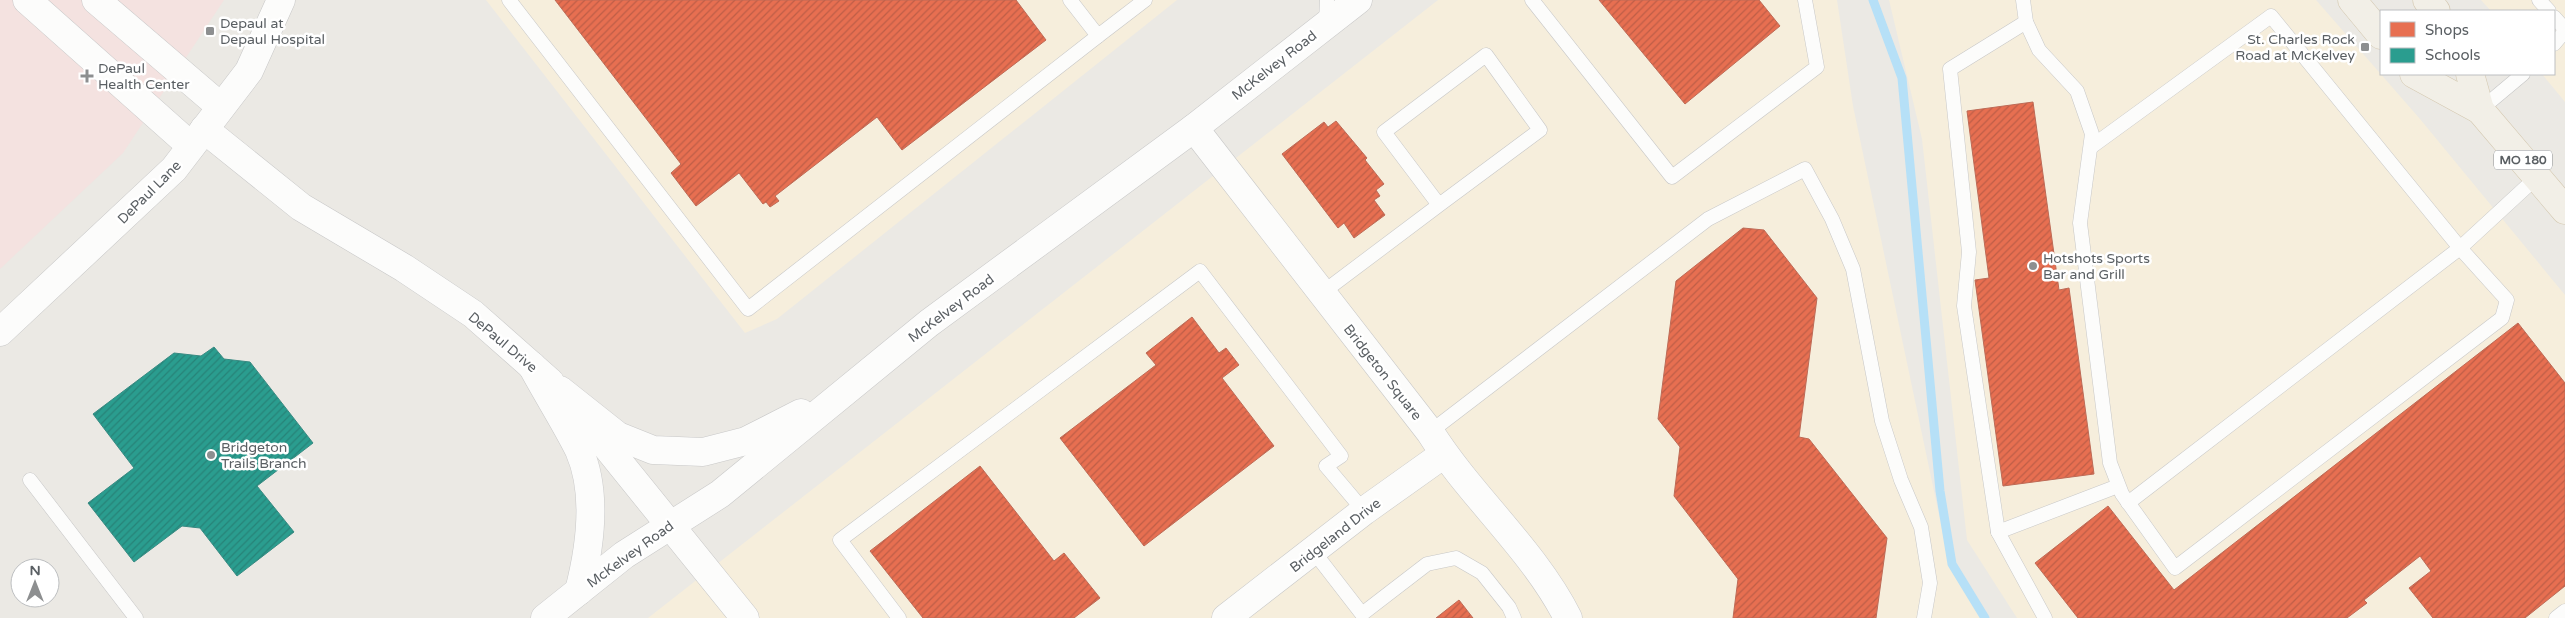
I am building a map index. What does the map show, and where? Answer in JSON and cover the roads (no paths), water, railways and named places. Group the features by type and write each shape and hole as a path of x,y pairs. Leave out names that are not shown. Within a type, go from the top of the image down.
{"main road":[{"path":"2352,0 2380,34"},
{"name":"MO 180","path":"2416,75 2480,110 2565,210"},
{"name":"MO 180","path":"2470,75 2480,110"}],"street":[{"name":"DePaul Drive","path":"27,0 198,137 301,207 404,268 473,314 560,390 671,524 745,618"},
{"path":"96,0 221,107"},
{"name":"DePaul Lane","path":"0,332 174,169 249,71 281,0"},
{"name":"McKelvey Road","path":"545,618 624,554 720,494 929,323 1194,128 1326,12 1358,0"},
{"name":"Bridgeton Square","path":"1194,128 1437,443 1538,569 1568,618"},
{"path":"532,366 579,452 587,483 590,512 588,555 579,591"},
{"path":"560,390 618,436 653,450 703,452 746,441 849,389"},
{"name":"Bridgeland Drive","path":"1226,618 1364,512 1437,443"}],"lane":[{"path":"510,0 748,308 1145,0"},
{"path":"1070,0 1098,36"},
{"path":"1532,0 1672,176 1817,67 1805,0"},
{"path":"2023,0 2026,22 2039,50 2077,91 2092,134 2080,224 2110,463 2118,486 2128,503 2175,568 2502,318 2507,300 2460,248 2271,16 2091,147"},
{"path":"2539,0 2548,10"},
{"path":"2555,18 2565,30 2555,43"},
{"path":"2026,22 1950,69 1969,252 1964,306 1998,532 2045,618"},
{"path":"1322,293 1540,130 1486,55 1384,132 1439,205"},
{"path":"2480,110 2522,75"},
{"path":"1437,443 1708,219 1805,169 1832,219 1853,269 1882,421 1901,480 1921,527 1930,583 1924,618"},
{"path":"2128,503 2460,248 2537,177"},
{"path":"899,618 840,540 1200,271 1341,456 1326,466 1364,512"},
{"path":"30,480 136,618"},
{"path":"1998,532 2118,486"},
{"path":"1314,552 1362,614 1427,564 1456,558 1482,573 1509,607 1514,618"},
{"path":"2556,618 2565,612"}],"waterway":[{"path":"1873,0 1902,78 1940,491 1952,564 1985,618"}],"place":[{"name":"Depaul at Depaul Hospital","path":"210,31"},
{"name":"St. Charles Rock Road at McKelvey","path":"2365,47"},
{"name":"DePaul Health Center","path":"87,76"},
{"name":"Hotshots Sports Bar and Grill","path":"2033,266"},
{"name":"Bridgeton Trails Branch","path":"211,455"}]}
